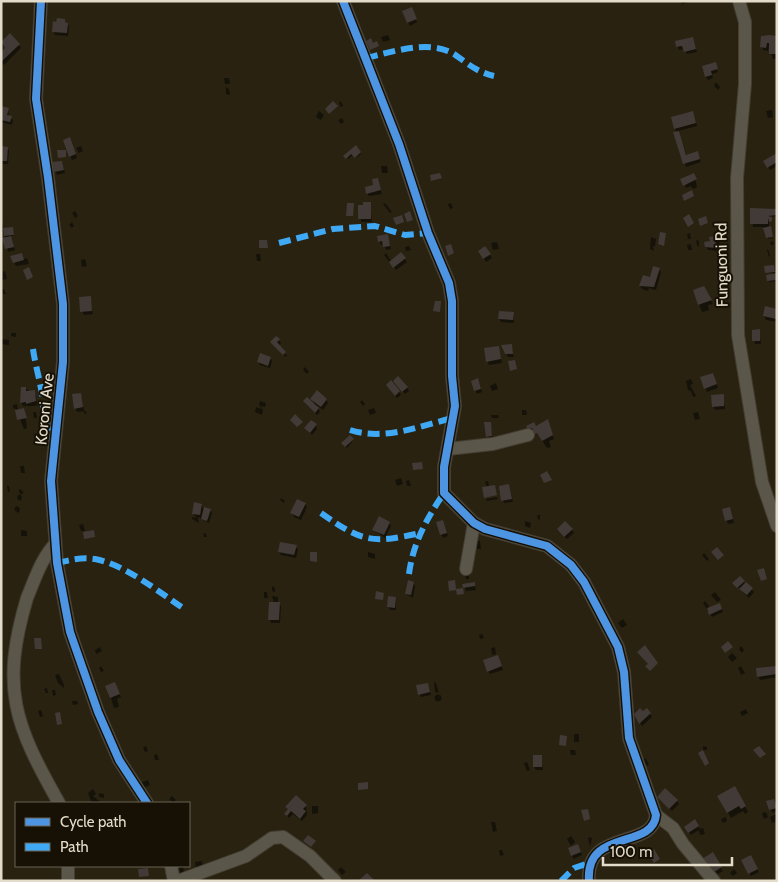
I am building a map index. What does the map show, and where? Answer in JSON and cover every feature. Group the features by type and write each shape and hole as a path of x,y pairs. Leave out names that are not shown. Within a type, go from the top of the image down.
{"street":[{"name":"Koroni Ave","path":"41,1 36,100 48,178 64,313 63,362 51,481 55,544 64,606 86,680 112,748 146,802"},
{"path":"343,1 399,144 428,233 449,283 452,301 452,376 455,406 444,467 444,493 474,523 494,532 547,546 571,564 587,587 618,647 624,672 629,738 656,815 655,822 650,829 600,851 593,856 589,863 589,881"},
{"name":"Funguoni Rd","path":"739,1 745,22 745,84 737,178 738,335 762,482 777,526"},
{"path":"448,450 493,444 528,435"},
{"path":"466,569 474,523"},
{"path":"55,544 44,559 23,606 9,652 8,676 10,704 16,724 33,760 58,802"},
{"path":"656,815 673,828 683,844 714,881"},
{"path":"171,867 176,881 246,856 272,838 283,837 310,856 335,881"},
{"path":"68,867 68,881"}],"building":[{"path":"412,7 417,19 407,23 402,11"},
{"path":"57,18 65,19 65,22 68,23 67,33 52,32 53,21 56,22"},
{"path":"10,33 20,44 1,62 1,52 5,48 1,42"},
{"path":"761,36 777,36 777,54 769,54 769,43 767,43 766,48 760,47"},
{"path":"693,37 696,49 684,52 682,46 676,47 675,41"},
{"path":"371,38 373,43 377,41 379,46 370,50 366,41"},
{"path":"716,62 718,69 711,71 712,75 705,77 702,66"},
{"path":"333,101 338,106 329,114 325,109"},
{"path":"1,106 9,108 7,115 12,116 10,122 1,120"},
{"path":"693,111 696,123 674,129 671,117"},
{"path":"679,131 686,155 698,151 700,159 683,164 673,132"},
{"path":"70,137 76,154 69,157 63,140"},
{"path":"356,145 361,152 355,158 351,154 346,159 343,156"},
{"path":"1,146 8,147 7,161 1,161"},
{"path":"57,150 66,150 66,157 58,158"},
{"path":"777,153 777,162 767,168 763,161"},
{"path":"62,161 64,170 54,172 52,162"},
{"path":"440,173 442,178 431,181 430,175"},
{"path":"694,173 697,179 683,186 680,179"},
{"path":"378,178 381,190 366,194 365,187 373,185 372,179"},
{"path":"692,190 694,196 684,201 682,195"},
{"path":"363,202 371,202 371,219 358,219 358,205 363,205"},
{"path":"347,203 354,203 353,216 346,216"},
{"path":"750,208 777,209 777,215 768,216 772,217 772,221 769,222 768,218 768,224 750,224"},
{"path":"410,211 413,220 407,222 404,214"},
{"path":"689,214 694,223 688,227 683,218"},
{"path":"402,215 404,222 396,225 393,218"},
{"path":"706,216 708,223 700,226 698,219"},
{"path":"771,226 773,237 766,238 763,228"},
{"path":"13,227 14,235 4,236 3,228"},
{"path":"660,232 666,233 664,246 658,244"},
{"path":"388,234 390,246 383,247 382,241 378,242 377,236"},
{"path":"11,236 14,247 5,249 2,238"},
{"path":"715,236 716,248 705,247 704,242 710,241 709,237"},
{"path":"259,240 267,240 268,248 259,248"},
{"path":"451,244 454,253 448,256 445,246"},
{"path":"485,246 491,254 483,259 478,251"},
{"path":"401,252 406,258 393,268 389,262"},
{"path":"22,253 24,260 13,263 10,256"},
{"path":"774,265 775,272 765,273 764,266"},
{"path":"653,266 660,268 654,287 639,286 643,275 650,277"},
{"path":"29,267 33,277 27,280 23,270"},
{"path":"777,273 777,280 767,281 766,275"},
{"path":"704,286 712,300 698,305 693,290"},
{"path":"91,296 92,311 80,312 79,297"},
{"path":"435,301 441,301 440,312 433,311"},
{"path":"765,306 777,309 776,319 763,316"},
{"path":"499,311 514,312 513,320 498,319"},
{"path":"760,329 760,341 752,341 752,330"},
{"path":"276,336 280,339 277,342 286,352 283,355 270,342"},
{"path":"512,344 513,354 505,354 501,345"},
{"path":"499,346 501,359 486,362 484,348"},
{"path":"260,353 271,357 268,366 257,362"},
{"path":"515,360 517,369 510,371 508,361"},
{"path":"713,373 717,384 704,389 700,377"},
{"path":"398,376 408,387 402,392 393,381"},
{"path":"478,378 481,389 474,391 471,381"},
{"path":"391,380 400,391 395,396 386,385"},
{"path":"21,387 26,387 26,391 35,390 36,401 26,404 26,402 20,403"},
{"path":"317,390 327,399 321,407 310,399"},
{"path":"81,393 83,407 74,409 72,394"},
{"path":"724,394 724,406 712,407 711,395"},
{"path":"307,397 319,408 315,413 303,401"},
{"path":"24,408 27,418 17,420 15,410"},
{"path":"295,414 303,422 297,427 290,420"},
{"path":"548,419 553,435 542,441 532,428 528,430 526,426 534,422 536,426"},
{"path":"311,420 317,424 310,433 304,428"},
{"path":"484,422 491,422 492,436 486,437"},
{"path":"350,435 354,439 345,447 341,443"},
{"path":"422,462 423,469 413,470 412,463"},
{"path":"547,471 552,480 544,483 540,475"},
{"path":"509,484 512,499 501,501 499,486"},
{"path":"495,485 497,495 484,498 482,487"},
{"path":"297,499 306,503 299,517 290,513"},
{"path":"194,502 202,504 200,515 192,514"},
{"path":"204,507 211,509 207,521 201,519"},
{"path":"730,507 733,519 725,521 722,509"},
{"path":"379,516 390,522 384,535 372,530"},
{"path":"443,520 447,533 440,535 436,522"},
{"path":"565,521 573,529 564,537 557,529"},
{"path":"94,530 95,537 84,539 83,532"},
{"path":"280,542 297,545 294,555 278,552"},
{"path":"717,547 724,555 718,560 711,552"},
{"path":"310,552 317,552 317,562 310,561"},
{"path":"764,568 767,579 761,581 757,570"},
{"path":"740,576 745,581 737,588 732,583"},
{"path":"408,580 414,582 411,595 405,594"},
{"path":"455,580 456,589 463,588 464,594 457,595 456,590 449,591 448,581"},
{"path":"475,582 475,586 463,588 462,584"},
{"path":"746,582 753,588 747,595 739,589"},
{"path":"376,591 384,593 383,600 375,599"},
{"path":"388,596 396,597 395,608 387,607"},
{"path":"269,602 280,602 279,620 268,620"},
{"path":"720,603 722,609 709,615 707,608"},
{"path":"34,638 41,638 42,649 35,649"},
{"path":"728,641 733,647 725,653 721,647"},
{"path":"645,645 658,663 650,671 645,666 648,664 637,652"},
{"path":"498,655 502,666 487,672 483,660"},
{"path":"776,666 777,674 757,677 756,668"},
{"path":"115,682 120,694 110,698 105,686"},
{"path":"428,683 430,692 418,695 416,685"},
{"path":"640,708 643,711 647,708 651,713 639,724 634,714"},
{"path":"60,712 62,724 57,725 55,713"},
{"path":"560,735 567,736 566,746 559,745"},
{"path":"759,746 766,754 760,758 753,750"},
{"path":"703,750 709,763 705,766 698,753"},
{"path":"533,755 542,755 542,767 533,767"},
{"path":"368,782 368,789 358,790 358,783"},
{"path":"735,786 746,806 741,809 739,806 727,813 717,796"},
{"path":"665,788 678,800 669,809 657,797"},
{"path":"296,795 307,805 303,809 306,811 300,819 291,811 287,816 284,814 288,809 285,807"},
{"path":"774,799 777,808 769,810 766,801"},
{"path":"588,809 590,819 584,821 581,810"},
{"path":"695,819 699,826 688,833 684,827"},
{"path":"308,835 316,841 311,847 303,841"},
{"path":"578,844 581,852 571,856 568,848"},
{"path":"654,849 660,859 654,863 648,853"},
{"path":"713,852 722,867 711,874 702,859"},
{"path":"751,855 758,869 748,874 741,860"},
{"path":"148,868 149,876 139,877 138,869"},
{"path":"367,873 375,881 358,881"}],"marked path":[{"path":"366,58 410,48 433,47 454,54 478,70 494,76"},
{"path":"279,243 333,229 375,226 405,235 428,233"},
{"path":"33,349 45,419 54,440"},
{"path":"350,430 363,433 389,433 453,418"},
{"path":"409,574 417,541 444,493"},
{"path":"321,513 347,530 368,538 390,539 420,533"},
{"path":"57,563 85,558 106,562 141,579 183,608"},
{"path":"561,881 574,868 589,863"}],"cycle path":[{"path":"41,1 36,99 48,178 63,304 63,362 51,481 57,563 70,632 98,712 119,760 146,802"},
{"path":"343,1 399,144 428,233 449,283 452,301 452,376 455,406 444,467 444,493 474,523 485,529 547,546 571,565 584,582 618,647 624,672 629,738 656,815 652,826 644,833 608,846 597,853 591,864 589,881"}]}
